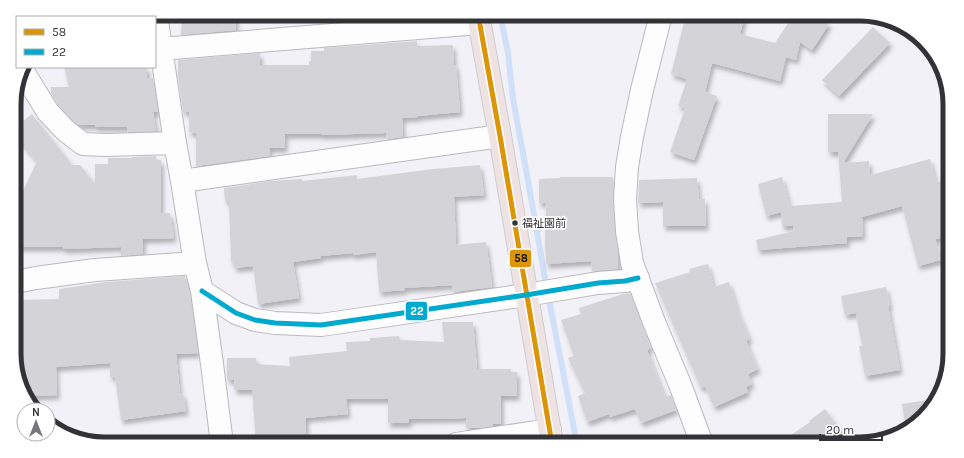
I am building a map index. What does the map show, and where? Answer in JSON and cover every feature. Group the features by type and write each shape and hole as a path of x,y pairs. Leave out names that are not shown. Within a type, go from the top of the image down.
{"highway":[{"path":"480,21 530,294 551,437"}],"street":[{"path":"157,21 195,264 202,291 221,437"},
{"path":"161,49 448,21"},
{"path":"660,21 642,90 632,137 625,199 627,231 632,263 699,437"},
{"path":"26,76 48,112 66,131 83,144 105,146 175,143"},
{"path":"182,181 500,136"},
{"path":"21,281 95,270 195,264"},
{"path":"202,291 236,313 255,320 275,324 321,325 598,283 626,281 638,278"}],"building":[{"path":"182,21 236,21 236,30 181,35"},
{"path":"684,21 743,21 740,34 775,43 789,21 824,21 829,24 812,50 800,42 796,60 786,57 780,81 712,63 705,92 717,96 694,160 670,152 685,108 678,106 687,79 671,74"},
{"path":"873,27 890,43 839,96 822,80"},
{"path":"417,41 417,46 453,45 460,112 402,118 403,137 387,139 386,133 321,135 285,134 285,148 269,148 270,156 196,166 196,133 189,132 189,112 183,112 178,76 178,60 260,53 260,65 309,65 309,61 311,61 311,51 324,51 324,48"},
{"path":"64,68 147,68 147,78 153,78 158,112 153,112 156,131 128,132 127,127 95,127 95,125 79,125 74,122 58,104 51,93 51,87 69,87"},
{"path":"32,114 72,165 80,165 95,184 95,164 108,164 108,158 156,156 156,160 161,160 161,213 170,213 174,238 143,239 143,254 121,256 121,247 63,249 63,247 21,247 21,195 37,161 21,142 21,123"},
{"path":"828,114 873,114 843,163 869,161 870,175 930,159 936,182 941,181 943,187 943,237 935,239 941,260 918,266 902,206 862,217 863,236 847,237 847,243 758,250 756,240 794,231 793,226 782,226 781,212 766,216 758,184 782,177 790,206 842,202 838,152 828,152"},
{"path":"480,165 484,195 454,197 456,245 486,242 492,287 453,292 452,285 404,288 405,290 379,292 376,252 353,255 353,253 320,256 321,258 293,262 299,298 258,304 253,266 234,268 234,262 231,262 229,201 225,201 224,188 271,181 302,179 302,181 357,175 357,179 433,169"},
{"path":"560,177 613,177 613,200 618,251 618,269 592,271 591,261 546,264 546,203 539,203 539,179"},
{"path":"697,178 699,199 705,199 706,226 663,226 663,202 638,203 639,180"},
{"path":"708,264 714,287 729,282 739,314 750,339 746,341 758,369 748,374 752,384 746,387 748,392 714,407 705,386 701,388 655,283 690,272 689,269"},
{"path":"185,276 190,293 198,353 176,354 180,394 183,393 186,411 121,420 115,377 110,377 110,363 56,367 57,395 32,395 27,386 22,365 21,300 59,299 59,289 106,282"},
{"path":"886,287 900,370 865,376 859,346 862,346 856,313 845,315 841,296"},
{"path":"630,293 651,348 647,350 665,397 671,395 676,410 641,423 635,409 610,417 609,414 587,422 578,396 585,393 568,358 574,356 561,320 581,314 579,308"},
{"path":"442,322 473,322 477,369 511,369 511,372 517,372 517,396 501,396 501,424 493,424 493,426 480,428 466,428 466,418 409,419 409,423 388,423 388,399 346,399 348,414 306,418 306,437 255,437 252,390 234,390 234,380 227,380 227,358 256,358 256,364 290,366 289,357 347,351 346,342 370,341 370,338 399,336 400,340 444,342"},
{"path":"929,400 919,413 905,423 902,404"},
{"path":"825,409 847,437 788,437 810,422 809,421"}],"waterway":[{"path":"501,21 508,53 513,99 546,284 576,437"}],"transit line":[{"name":"58","path":"479,21 551,437"},
{"name":"22","path":"202,291 236,313 255,320 275,323 321,325 638,278"}],"place":[{"name":"福祉園前","path":"515,223"}]}
